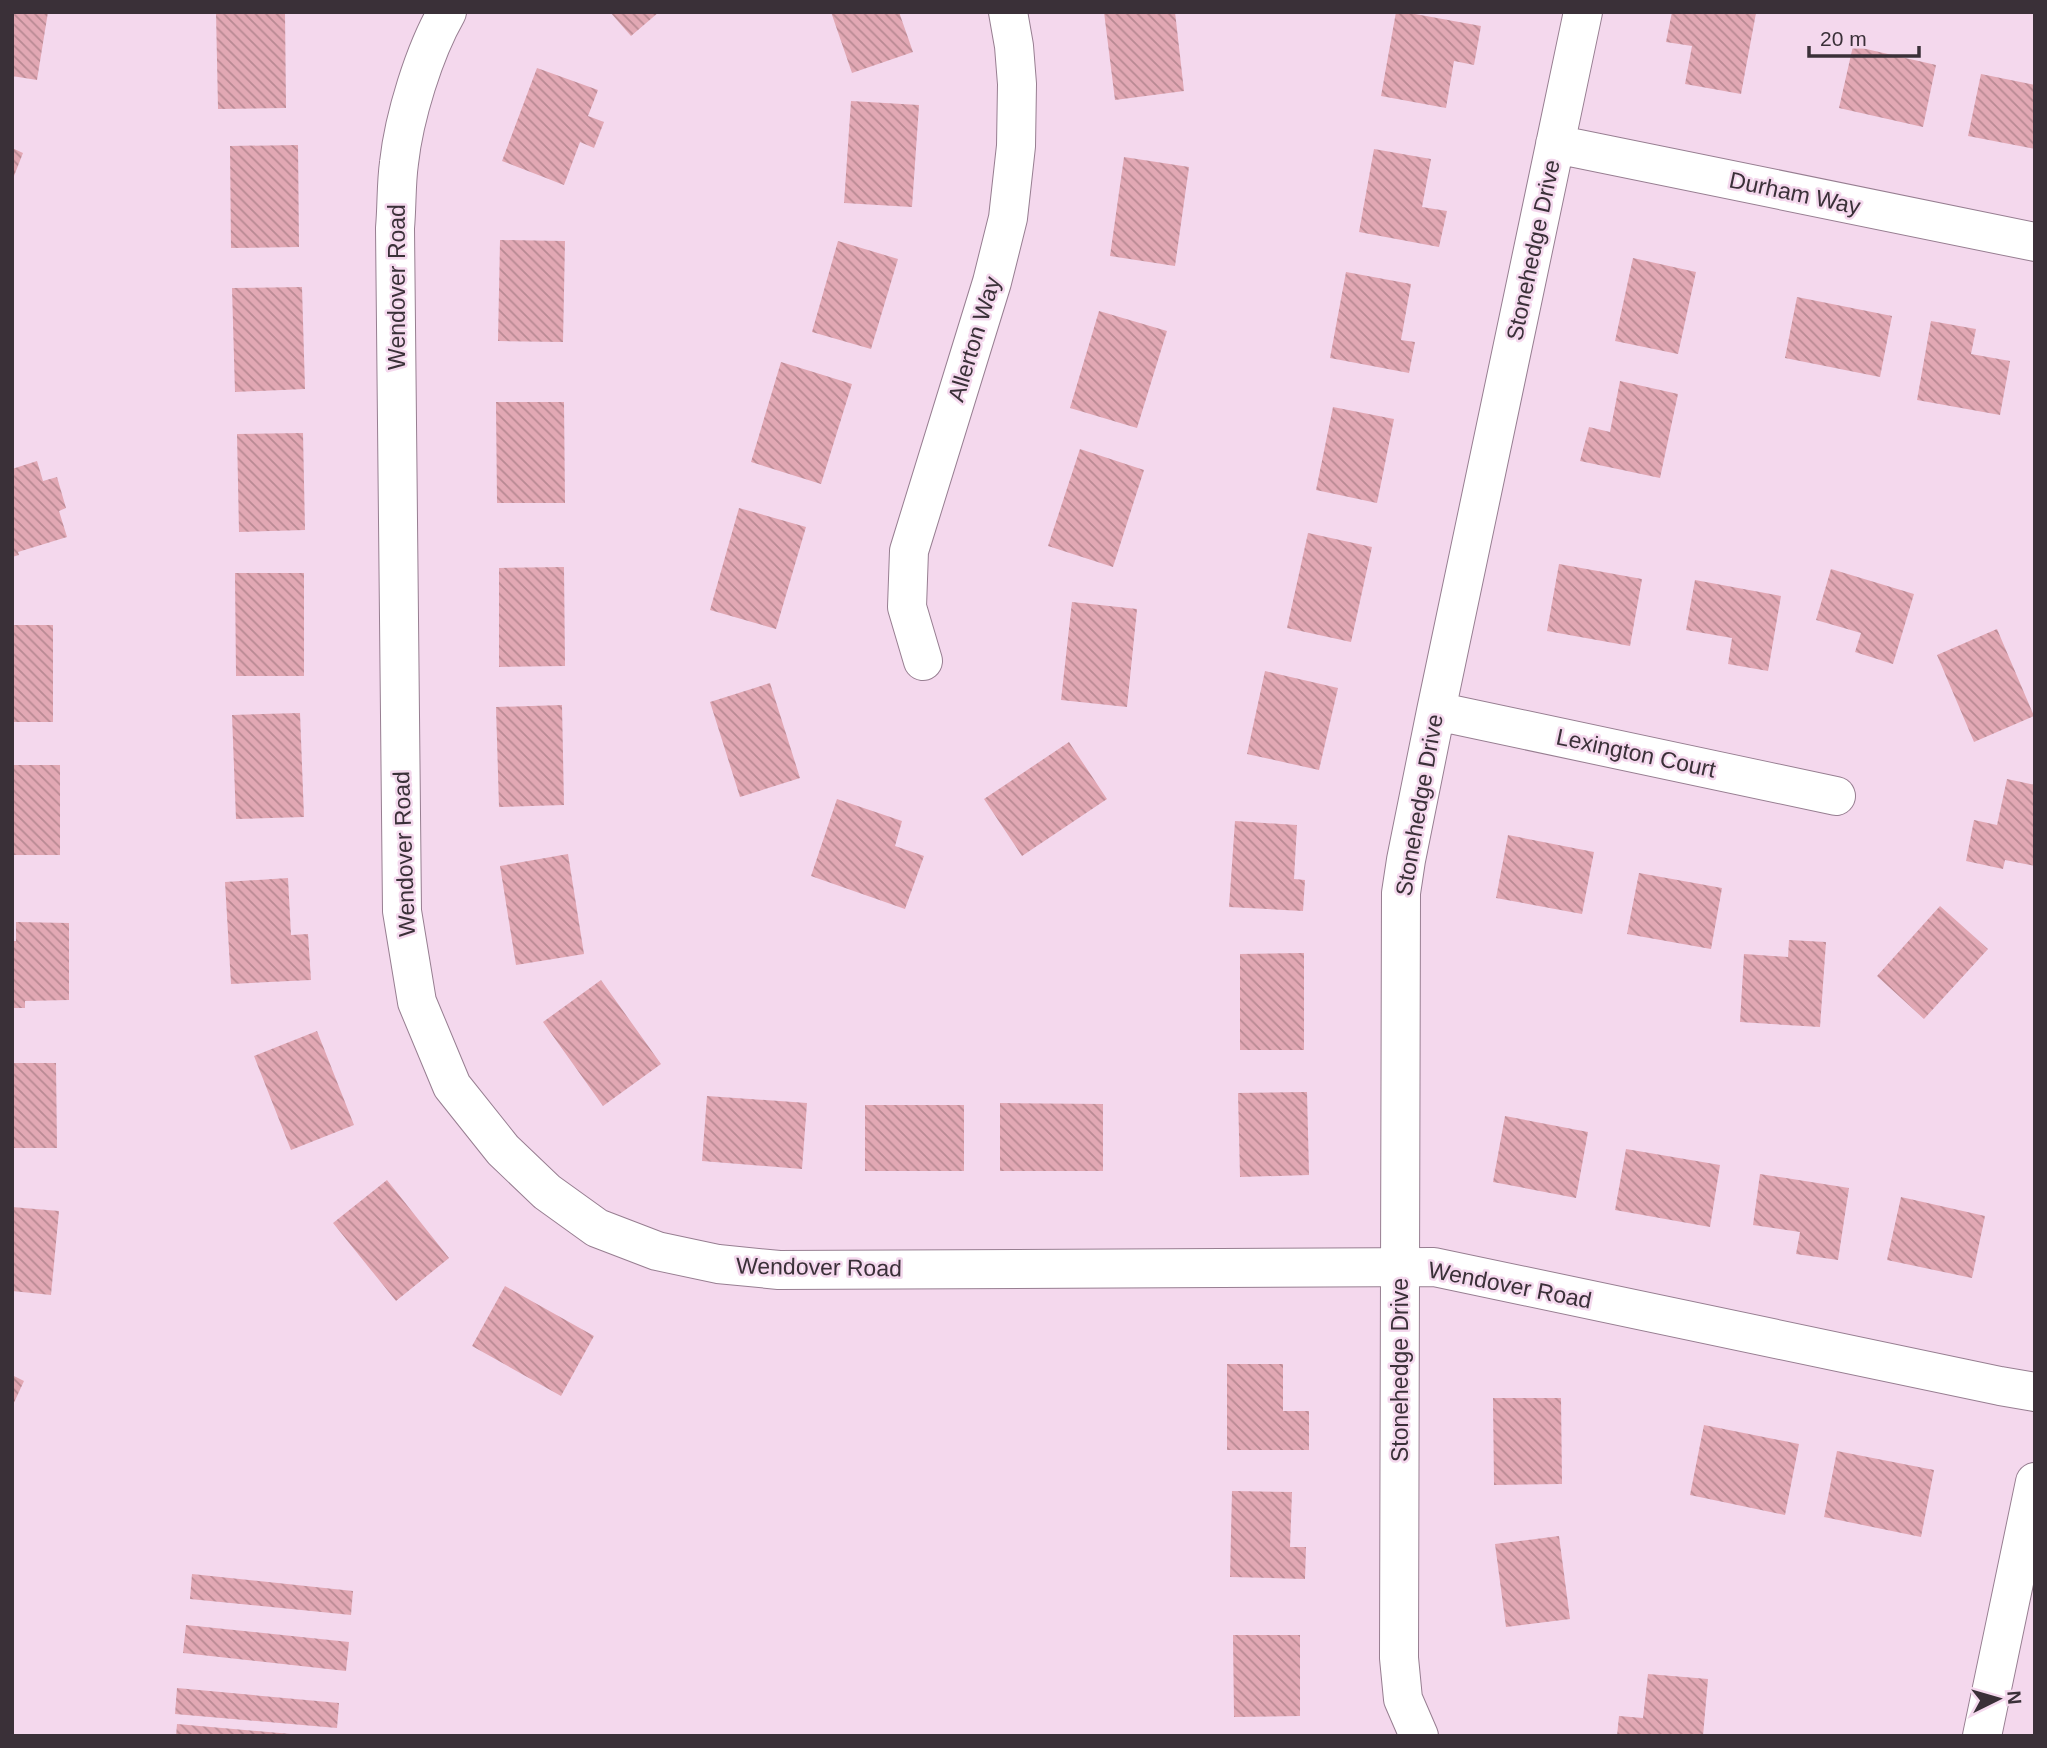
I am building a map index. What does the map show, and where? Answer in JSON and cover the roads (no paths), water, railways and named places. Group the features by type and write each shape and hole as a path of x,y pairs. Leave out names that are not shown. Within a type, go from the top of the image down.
{"street":[{"name":"Wendover Road","path":"447,12 437,30 410,112 399,162 396,242 402,911 417,1002 452,1086 503,1150 547,1192 597,1228 657,1251 718,1264 779,1269 1434,1267 2035,1392"},
{"name":"Allerton Way","path":"923,661 907,607 909,551 992,282 1007,218 1016,146 1017,84 1008,12"},
{"name":"Stonehedge Drive","path":"1419,1736 1403,1699 1399,1658 1401,893 1436,710 1583,12"},
{"name":"Durham Way","path":"1555,144 2035,242"},
{"name":"Lexington Court","path":"1436,710 1836,796"},
{"path":"1982,1736 2035,1482"}]}
